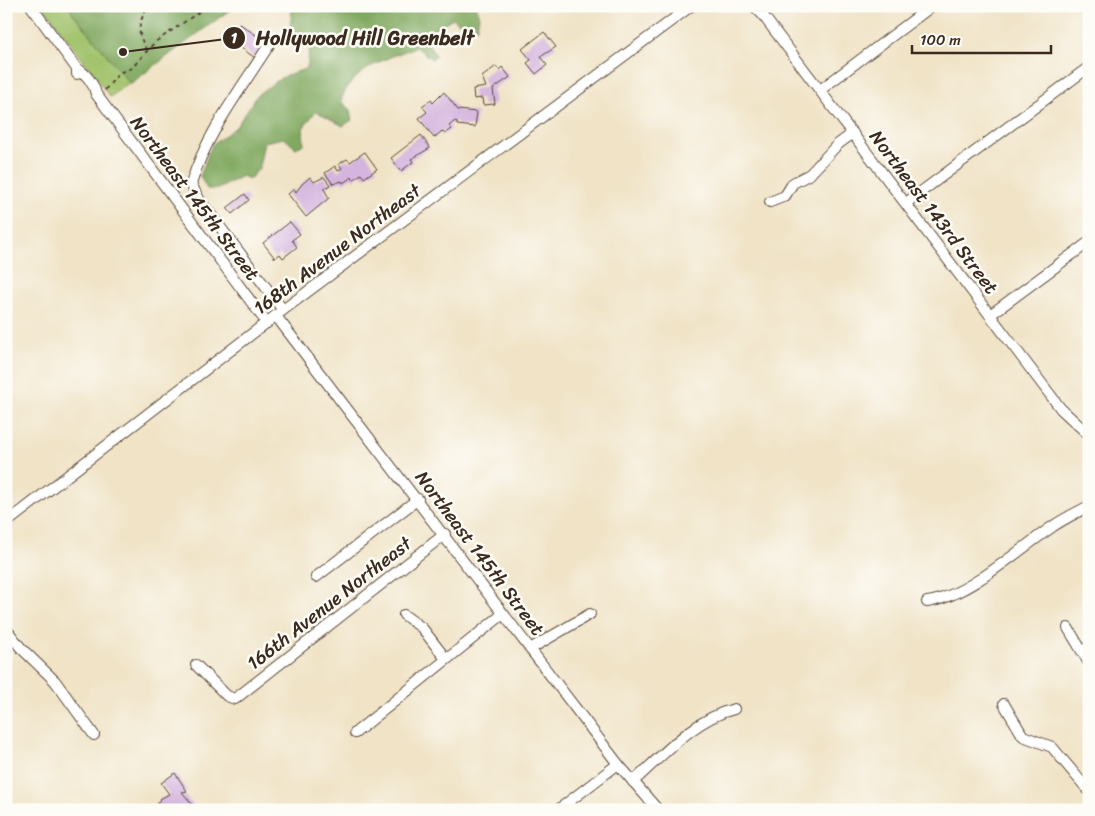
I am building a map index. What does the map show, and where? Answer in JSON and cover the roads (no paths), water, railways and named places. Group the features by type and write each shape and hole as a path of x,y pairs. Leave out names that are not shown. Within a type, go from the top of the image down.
{"street":[{"name":"Northeast 145th Street","path":"31,6 77,69 77,74 90,92 97,96 267,323"},
{"name":"168th Avenue Northeast","path":"6,523 280,313 691,6"},
{"name":"Northeast 143rd Street","path":"754,6 853,133 1061,409 1089,435"},
{"path":"820,90 932,6"},
{"name":"Northeast 145th Street","path":"269,45 214,134 196,168 191,184 199,199 280,313 503,614 618,764 658,810"},
{"path":"906,203 1089,67"},
{"path":"770,202 785,196 793,183 810,174 837,145 853,133"},
{"path":"990,315 1089,242"},
{"path":"316,577 418,499"},
{"path":"926,602 953,594 1009,559 1053,526 1089,506"},
{"name":"166th Avenue Northeast","path":"196,665 227,696 235,700 445,534"},
{"path":"355,733 503,614"},
{"path":"530,649 590,614"},
{"path":"404,615 422,628 446,659"},
{"path":"1068,628 1089,663"},
{"path":"6,629 21,648 55,681 94,736"},
{"path":"1004,704 1023,736 1052,747 1089,791"},
{"path":"633,782 678,740 724,712 734,709"},
{"path":"558,810 618,764"}],"place":[{"name":"Hollywood Hill Greenbelt","path":"123,52"}]}
